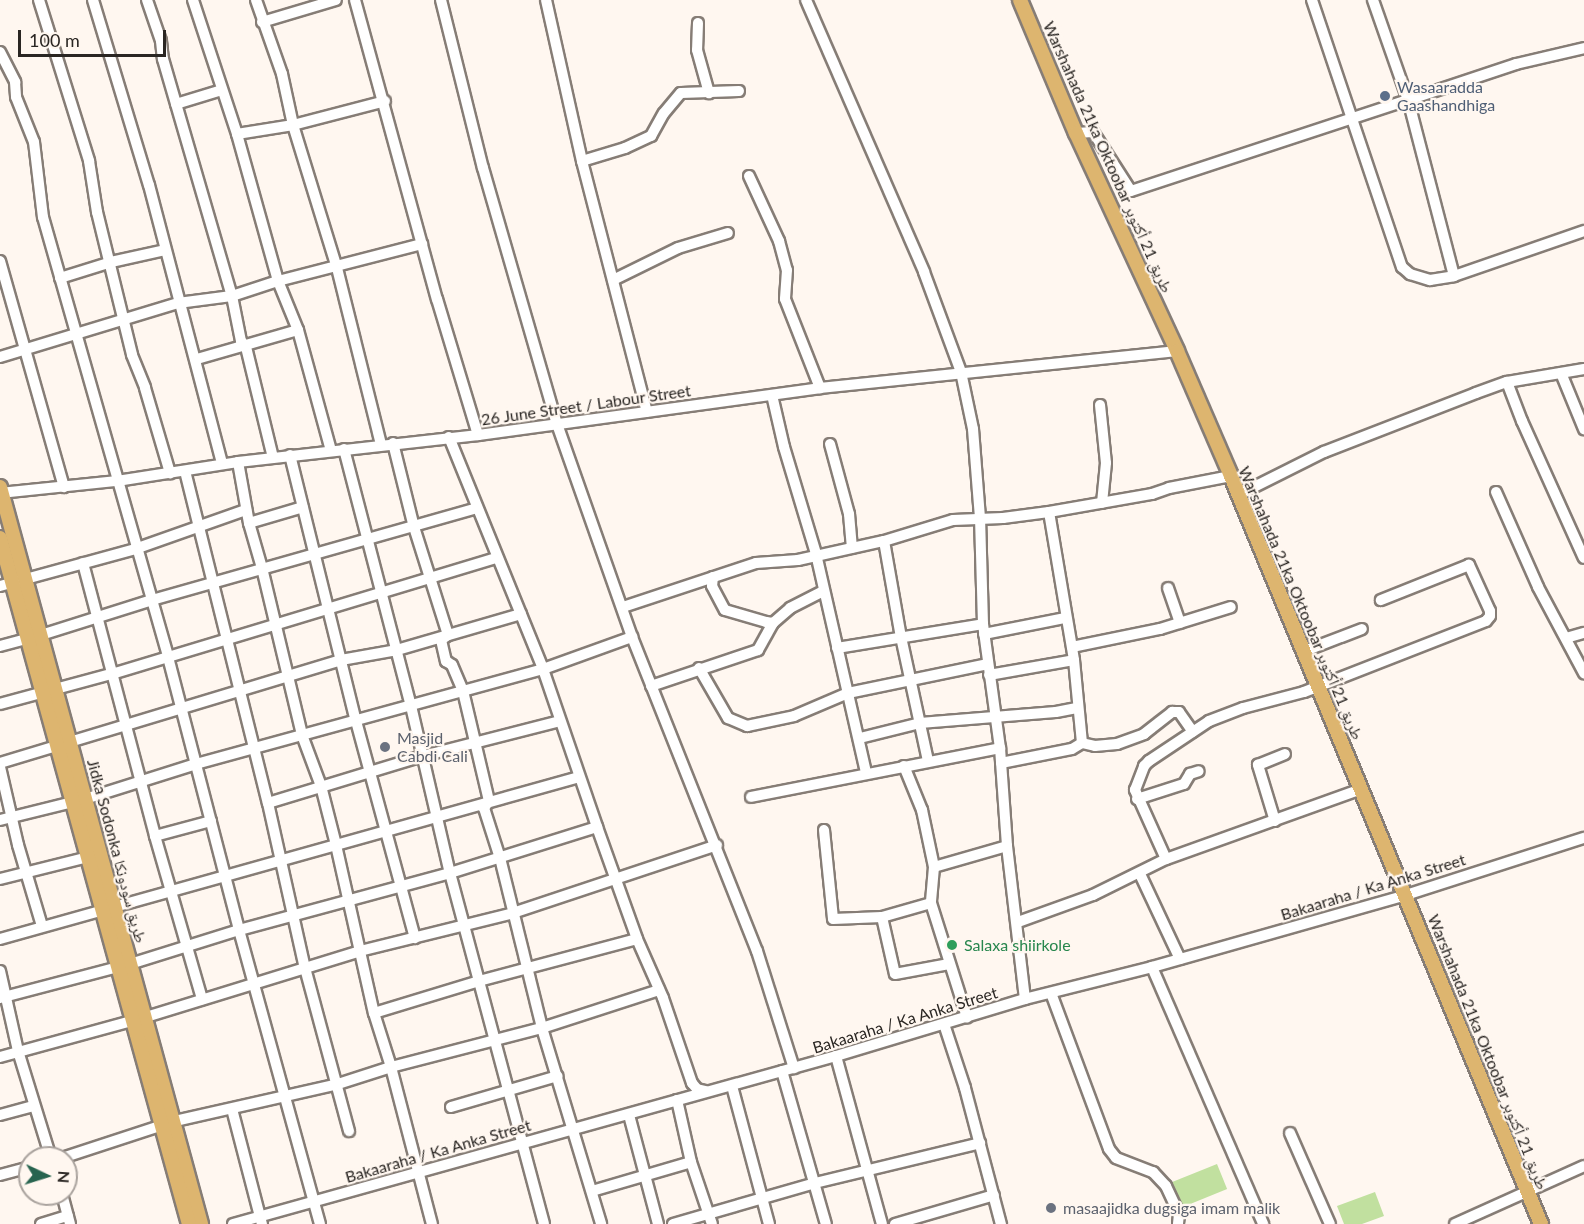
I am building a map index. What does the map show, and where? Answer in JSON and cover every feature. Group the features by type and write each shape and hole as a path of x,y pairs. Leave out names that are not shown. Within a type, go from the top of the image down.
{"main road":[{"name":"Warshahada 21ka Oktoobar طريق 21 أكتوبر","path":"1020,0 1231,476 1541,1224"},
{"name":"Jidka Sodonka طريق سودونكا","path":"0,491 13,582"},
{"name":"Jidka Sodonka طريق سودونكا","path":"0,538 13,582 35,637 168,1123 201,1224"},
{"name":"Jidka Sodonka طريق سودونكا","path":"79,800 88,857 108,908"},
{"name":"Jidka Sodonka طريق سودونكا","path":"168,1123 189,1224"}],"street":[{"path":"39,0 89,161 97,212 111,262 123,320 170,472"},
{"path":"93,0 178,303 197,359 222,464"},
{"path":"147,0 161,40 176,104 232,296 241,341 246,347 273,458"},
{"path":"193,0 237,134 278,281 298,330 331,451"},
{"path":"256,0 282,74 293,125 337,267 381,444"},
{"path":"262,22 309,4 336,0"},
{"path":"355,0 385,101 422,244 478,435"},
{"path":"441,0 483,168 557,424 632,637 758,951 794,1068"},
{"path":"546,0 582,161 647,412"},
{"path":"806,0 924,272 961,372 973,429 980,517 983,629 1000,748 1007,846 1018,922 1025,999"},
{"path":"1312,0 1402,267 1415,277 1430,280 1454,276 1584,231"},
{"path":"1373,0 1408,100 1454,276"},
{"path":"698,23 697,50 709,93"},
{"path":"1077,133 1093,132 1131,191 1516,64 1584,48"},
{"path":"0,52 15,82 16,97 34,142 43,217 78,335 135,549 168,657 238,930 255,983 320,1224"},
{"path":"176,104 222,90"},
{"path":"582,161 625,148 651,136 664,113 681,93 739,91"},
{"path":"237,134 293,125 385,101"},
{"path":"749,176 779,241 787,270 785,299 820,387"},
{"path":"613,280 678,248 728,232"},
{"path":"0,357 178,303 232,296 278,281 422,244"},
{"path":"60,278 111,262 165,250"},
{"path":"0,261 64,487"},
{"path":"197,359 246,347 298,330"},
{"name":"26 June Street / Labour Street","path":"0,491 117,481 222,464 381,444 478,435 820,387 1177,351"},
{"path":"1238,495 1324,452 1507,382 1584,369"},
{"path":"1562,373 1584,429"},
{"path":"1507,382 1521,421 1584,558"},
{"path":"772,395 784,447 816,554 867,773"},
{"path":"1100,405 1106,463 1102,503"},
{"path":"449,437 543,669 637,939 659,990 692,1083 697,1089 708,1092"},
{"path":"393,443 414,527 448,635"},
{"path":"830,444 849,514 852,548"},
{"path":"344,449 397,650 450,873 544,1224"},
{"path":"290,455 356,721 416,938"},
{"path":"238,462 249,523 290,677 302,735 321,786 374,1013 432,1224"},
{"path":"185,471 268,803 292,917 349,1131"},
{"path":"623,607 756,562 798,560 816,554 884,542 953,520 980,517 1003,518 1048,512 1231,476"},
{"path":"1496,492 1538,587 1584,672"},
{"path":"249,523 303,507"},
{"path":"0,646 262,568 477,508"},
{"path":"13,582 135,549 246,510"},
{"path":"1048,512 1074,660 1077,708 1083,742"},
{"path":"884,542 909,678 928,761"},
{"path":"0,704 114,673 497,558"},
{"path":"83,563 202,999"},
{"path":"1166,859 1137,799 1135,790 1144,766 1209,721 1243,708 1317,687 1486,621 1490,616 1490,611 1469,565 1381,600"},
{"path":"713,577 712,586 725,610 772,623"},
{"path":"1168,588 1180,623"},
{"path":"651,686 758,650 772,623 790,608 824,591"},
{"path":"1072,647 1180,623 1231,607"},
{"path":"42,926 11,817 0,765 341,660 397,650 521,614"},
{"path":"837,648 901,637 1065,618"},
{"path":"1302,652 1362,629"},
{"path":"1566,638 1584,633"},
{"path":"448,635 441,640 446,661 452,665 463,691 489,801"},
{"path":"0,820 79,800 196,764 543,669 632,637"},
{"path":"699,668 728,718 742,725 794,716 848,693 909,678 1074,660"},
{"path":"860,738 920,723 1056,712 1077,708"},
{"path":"1083,742 1095,746 1117,744 1144,734 1175,711 1179,712 1193,732"},
{"path":"268,803 423,756 560,721"},
{"path":"1001,763 1072,749 1083,742"},
{"path":"751,797 1000,748"},
{"path":"1275,821 1258,765 1285,754"},
{"path":"904,766 922,810 934,867 931,903 967,1017"},
{"path":"1137,799 1184,784 1190,774 1199,771"},
{"path":"0,939 579,777"},
{"path":"1018,922 1093,895 1140,874 1166,859 1361,789"},
{"path":"489,801 484,808 500,858 526,969 601,1224"},
{"path":"156,836 211,821"},
{"path":"4,997 124,966 238,930 450,873 597,827"},
{"path":"824,830 833,919 882,917 931,903"},
{"name":"Bakaaraha / Ka Anka Street","path":"233,1224 261,1220 418,1171 629,1115 1025,999 1152,967 1406,895 1584,838"},
{"path":"0,1057 139,1019 360,951 513,913 717,845"},
{"path":"934,867 1007,846"},
{"path":"0,879 88,857"},
{"path":"1140,874 1180,958"},
{"path":"882,917 895,974 949,964"},
{"path":"374,1013 479,981 637,939"},
{"path":"1152,967 1263,1224"},
{"path":"0,971 4,997 18,1051 47,1146"},
{"path":"78,1153 168,1123 338,1084 390,1067 542,1028 659,990"},
{"path":"1051,993 1109,1149 1116,1158 1153,1172 1166,1186 1179,1214 1178,1224"},
{"path":"944,1024 980,1143 1001,1224"},
{"path":"836,1056 882,1224"},
{"path":"782,1071 826,1224"},
{"path":"451,1107 558,1076"},
{"path":"732,1086 769,1224"},
{"path":"677,1100 692,1162 711,1218"},
{"path":"0,1115 33,1106"},
{"path":"232,1109 261,1220"},
{"path":"629,1115 658,1224"},
{"path":"1290,1133 1330,1224"},
{"path":"673,1224 711,1218 762,1198 815,1183 980,1143"},
{"path":"592,1191 692,1162"},
{"path":"1455,1224 1584,1166"},
{"path":"0,1175 18,1170"},
{"path":"895,1224 994,1195"},
{"path":"41,1224 69,1220"}],"green space":[{"path":"1217,1164 1227,1189 1178,1209 1168,1184"},
{"path":"1375,1192 1384,1216 1362,1224 1344,1224 1337,1206"}],"place":[{"name":"Wasaaradda Gaashandhiga","path":"1385,96"},
{"name":"Masjid Cabdi Cali","path":"385,747"},
{"name":"Salaxa shiirkole","path":"952,945"},
{"name":"masaajidka dugsiga imam malik","path":"1051,1208"}]}
